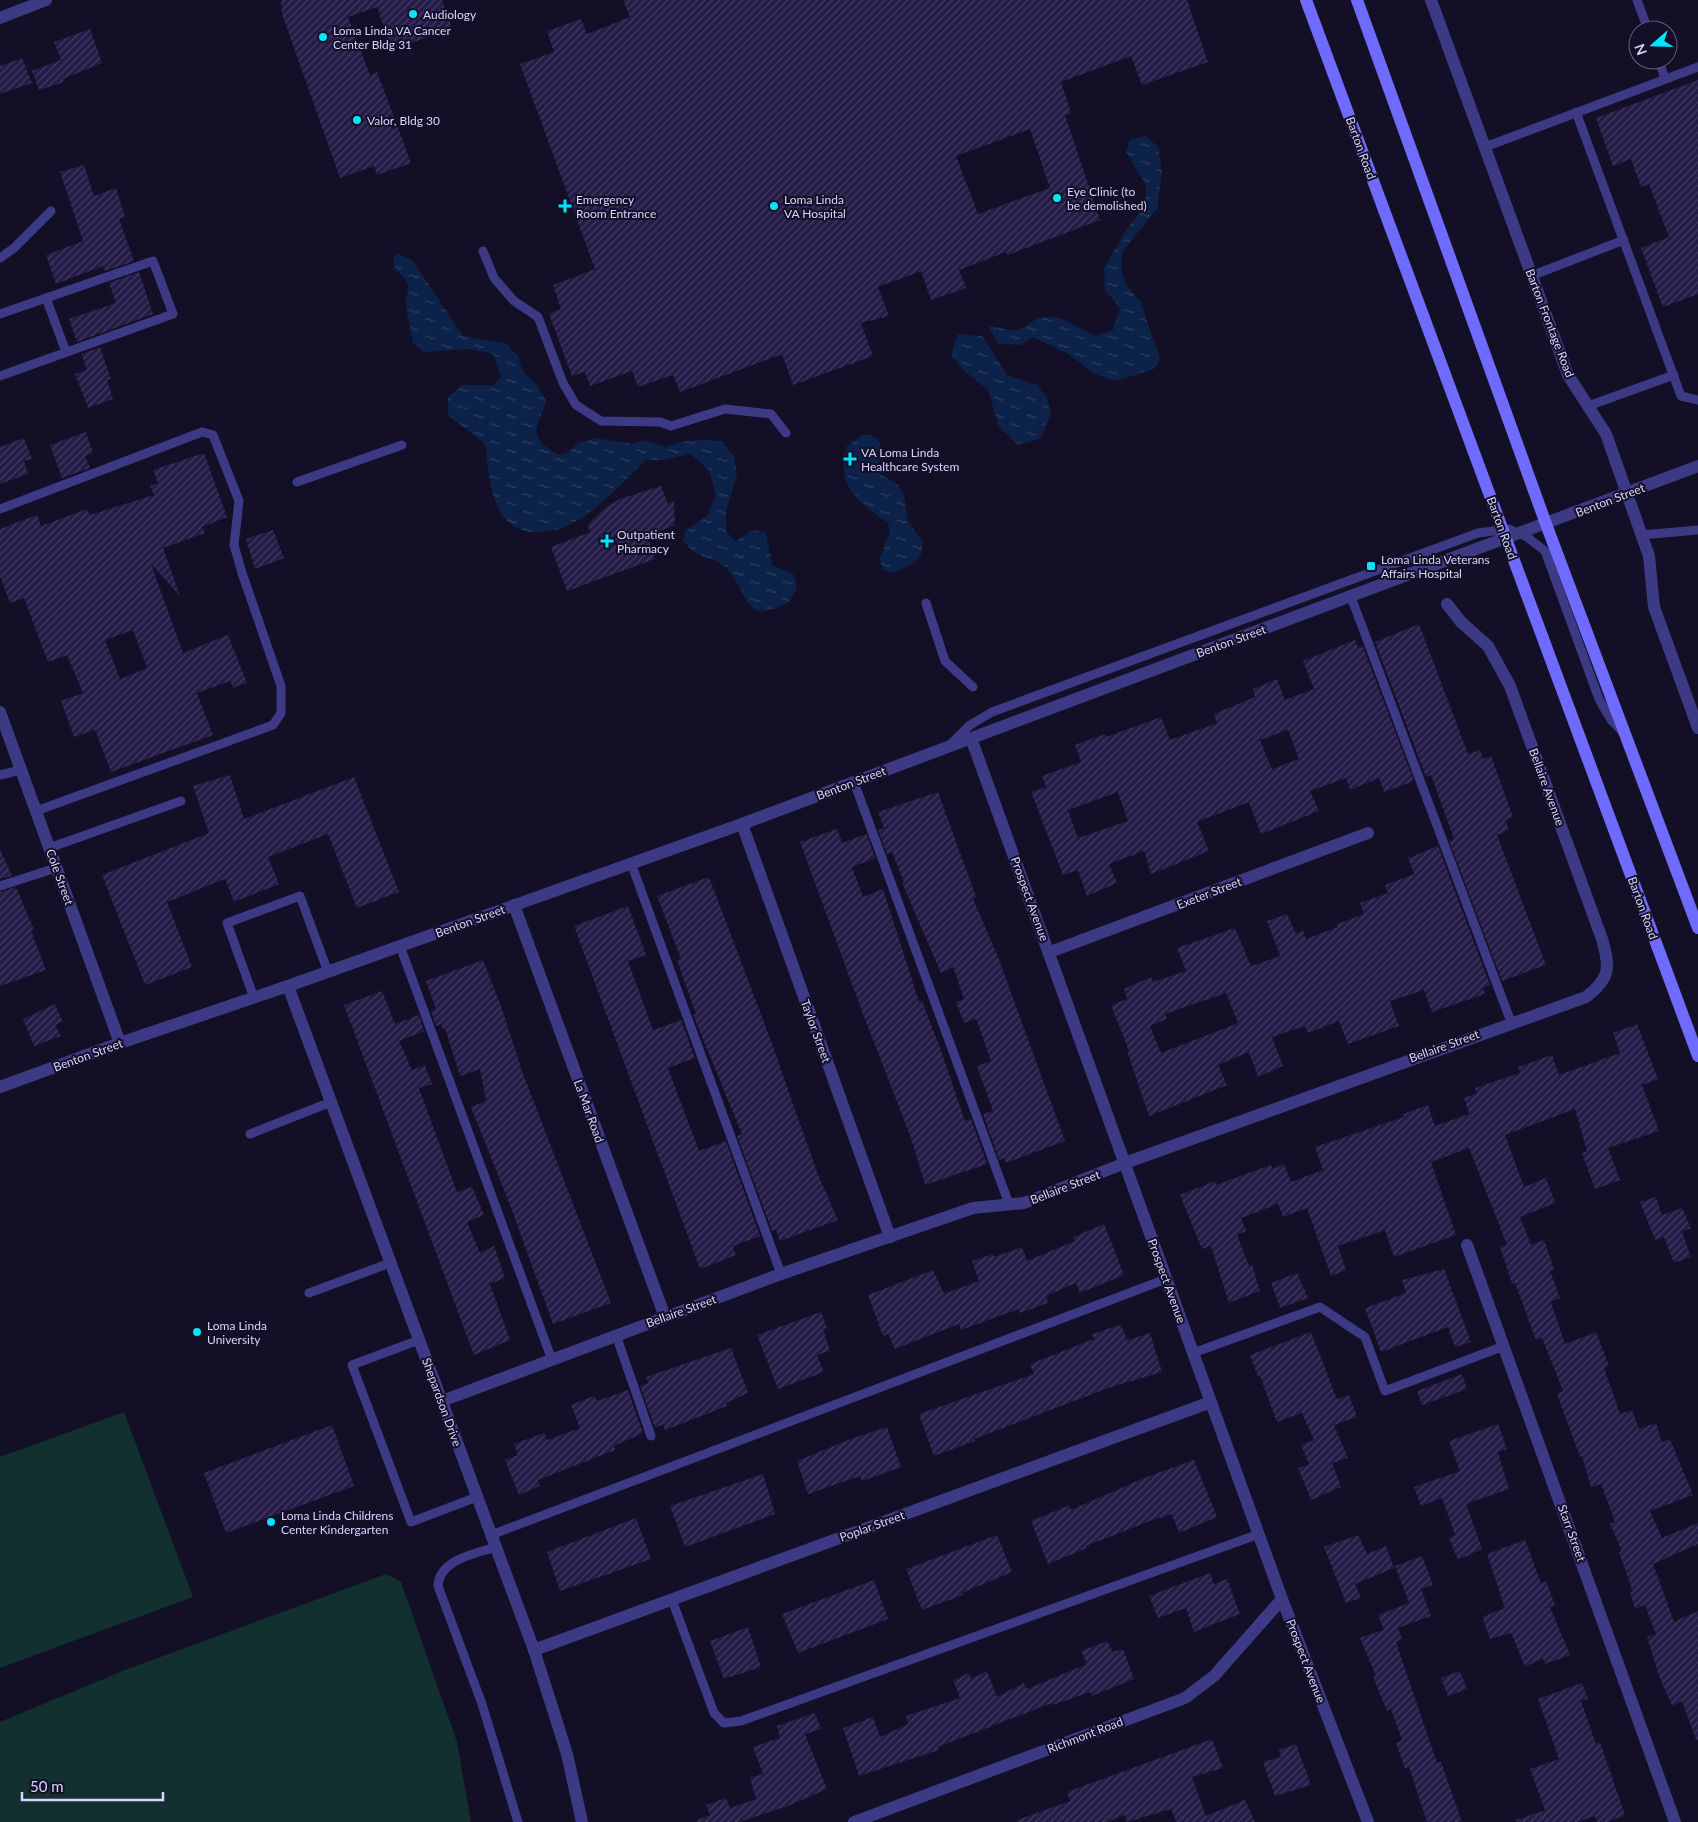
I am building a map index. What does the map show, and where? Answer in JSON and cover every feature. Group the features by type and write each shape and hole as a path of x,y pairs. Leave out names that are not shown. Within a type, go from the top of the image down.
{"main road":[{"name":"Barton Road","path":"1306,0 1698,1056"},
{"path":"1357,0 1546,524 1628,737 1698,928"}],"street":[{"path":"0,18 46,0"},
{"name":"Barton Frontage Road","path":"1431,0 1568,375 1606,434 1649,556 1654,607 1698,728"},
{"name":"Benton Street","path":"0,1087 742,824 1351,597 1504,534 1519,534 1698,466"},
{"name":"Bellaire Avenue","path":"1447,604 1461,622 1488,646 1510,686 1602,939 1608,962 1605,977 1598,988"},
{"name":"Cole Street","path":"1,716 120,1043"},
{"name":"Prospect Avenue","path":"970,738 1050,952 1282,1598 1368,1822"},
{"name":"Taylor Street","path":"742,824 890,1237"},
{"name":"Exeter Street","path":"1050,952 1368,833"},
{"name":"La Mar Road","path":"514,905 665,1317"},
{"name":"Shepardson Drive","path":"288,986 534,1650 567,1754 582,1822"},
{"name":"Bellaire Street","path":"442,1401 781,1274 973,1208 1024,1203 1125,1163 1586,996 1598,988"},
{"name":"Starr Street","path":"1467,1245 1675,1822"},
{"name":"Poplar Street","path":"534,1650 1211,1402"},
{"name":"Richmont Road","path":"854,1822 889,1816 1185,1698 1214,1676 1282,1598"}],"lane":[{"path":"1637,0 1644,20"},
{"path":"1485,147 1698,67"},
{"path":"1663,70 1666,79"},
{"path":"1576,112 1681,396 1698,400"},
{"path":"0,258 14,248 51,211"},
{"path":"1531,276 1624,240"},
{"path":"483,251 494,278 514,301 538,317 563,383 576,405 601,421 660,422 671,426 725,409 772,414 786,433"},
{"path":"0,314 153,261 173,314 0,376"},
{"path":"46,298 66,352"},
{"path":"1588,406 1674,375"},
{"path":"0,509 202,432 213,435 239,501 234,545 281,686 281,713 273,725 36,811"},
{"path":"297,482 402,445"},
{"path":"1642,536 1698,530"},
{"path":"949,746 970,725 992,712 1478,534 1504,534"},
{"path":"1519,534 1545,551 1599,699 1611,720 1628,737"},
{"path":"1351,597 1511,1022"},
{"path":"926,603 945,661 972,687"},
{"path":"0,775 21,770"},
{"path":"854,782 1010,1204"},
{"path":"49,848 181,801"},
{"path":"631,863 781,1274"},
{"path":"0,886 56,868"},
{"path":"254,998 227,923 300,896 328,972"},
{"path":"400,946 552,1360"},
{"path":"250,1134 331,1102"},
{"path":"309,1293 390,1263"},
{"path":"491,1535 1166,1279"},
{"path":"1193,1353 1320,1307 1365,1337 1385,1391 1504,1346"},
{"path":"616,1335 651,1436"},
{"path":"419,1340 352,1365 411,1522 477,1497"},
{"path":"672,1600 714,1712 724,1723 741,1721 1259,1534"},
{"path":"495,1547 450,1563 439,1579 438,1586 482,1704 518,1822"}],"green space":[{"path":"124,1412 193,1597 0,1668 0,1457"},
{"path":"386,1574 401,1582 457,1742 471,1822 0,1822 0,1722 125,1670"}],"water":[{"path":"1146,136 1158,147 1162,172 1157,209 1122,252 1121,269 1127,286 1140,301 1160,358 1154,369 1116,381 1095,374 1068,354 1033,337 1021,345 998,344 988,326 1017,331 1040,317 1060,318 1096,336 1113,330 1120,308 1105,290 1104,268 1128,227 1145,207 1146,185 1126,152 1130,140"},
{"path":"397,253 413,261 463,336 505,343 518,356 523,372 537,385 546,401 536,430 541,444 559,455 569,452 578,443 595,438 633,444 643,440 665,447 684,441 709,440 722,442 734,456 737,474 726,511 726,532 736,541 753,530 766,533 772,565 794,575 797,588 789,602 774,609 762,611 755,609 749,604 733,577 722,564 694,552 683,541 685,531 707,516 716,496 709,470 690,454 664,460 646,460 594,509 564,527 548,531 530,532 521,530 509,522 502,515 493,495 485,444 448,415 448,397 463,385 494,385 501,377 493,354 470,349 424,352 413,343 405,303 409,287 404,277 395,269 393,257"},
{"path":"958,334 982,336 1007,375 1037,385 1047,398 1051,414 1040,439 1018,445 999,427 988,390 962,369 951,354"},
{"path":"862,435 870,435 878,439 881,445 877,472 898,485 904,495 908,522 922,540 921,554 918,559 910,566 891,573 884,570 879,560 890,532 888,523 867,508 852,492 844,472 847,446"}],"building":[{"path":"281,0 442,0 452,28 392,50 377,7 348,17 370,75 377,72 411,163 377,175 374,166 340,178 282,14"},
{"name":"Loma Linda VA Hospital","path":"623,0 1187,0 1208,62 1142,85 1131,56 1061,82 1071,113 1065,115 1100,220 1008,255 1006,252 959,270 966,288 931,300 921,271 878,287 889,316 861,323 873,356 793,385 782,354 680,392 673,375 638,387 632,371 590,386 585,372 572,376 549,314 561,309 553,285 595,269 520,64 554,52 547,31 581,19 587,34 630,17","holes":["1030,129 1050,188 978,214 956,156"]},
{"path":"90,29 102,63 63,79 64,82 39,90 32,71 61,60 54,42"},
{"path":"22,58 32,83 0,94 0,66"},
{"path":"1698,80 1698,294 1663,307 1641,248 1669,237 1649,184 1641,187 1631,159 1613,166 1596,118"},
{"path":"84,165 94,196 116,188 125,217 119,219 134,261 105,271 103,266 56,284 46,255 83,241 60,172"},
{"path":"139,272 153,314 77,342 69,319 116,303 109,283"},
{"path":"100,347 111,379 107,380 113,399 88,408 75,374 87,370 81,354"},
{"path":"86,432 93,453 85,456 90,468 62,478 50,445"},
{"path":"24,438 32,459 24,461 28,474 0,484 0,447"},
{"path":"204,453 227,517 202,527 205,533 163,548 180,596 151,564 183,653 228,635 247,683 233,688 230,681 197,693 213,735 111,772 95,730 74,737 61,701 83,693 67,655 48,662 24,598 10,603 0,576 0,529 37,515 41,526 87,509 90,515 154,495 150,486 158,483 153,470","holes":["133,630 147,668 120,679 105,640"]},
{"name":"Outpatient Pharmacy","path":"661,486 668,504 674,501 675,525 647,536 655,559 567,591 551,547 590,532 588,524 606,507 620,499"},
{"path":"273,530 284,558 255,569 246,539"},
{"path":"1419,624 1468,754 1480,750 1483,759 1491,756 1513,817 1505,820 1509,830 1497,835 1546,965 1502,981 1449,841 1454,839 1431,775 1426,777 1375,642"},
{"path":"1355,640 1358,648 1363,647 1414,781 1384,792 1379,778 1350,790 1346,778 1310,791 1319,811 1261,834 1249,802 1197,822 1209,851 1151,874 1144,851 1109,864 1117,883 1087,896 1078,870 1063,875 1031,792 1046,787 1042,776 1081,762 1075,745 1105,734 1106,737 1161,717 1170,740 1217,723 1214,714 1255,697 1253,689 1277,679 1285,700 1314,689 1303,661","holes":["1288,730 1299,759 1272,769 1260,740","1118,792 1128,821 1078,838 1068,810"]},
{"path":"230,775 244,819 354,777 399,892 357,908 328,834 268,857 279,884 234,902 225,879 167,902 192,967 145,985 102,875 209,833 193,786"},
{"path":"938,792 976,897 973,899 998,957 1065,1141 1006,1163 1004,1158 999,1160 983,1114 993,1111 977,1066 991,1061 976,1019 964,1023 956,1002 964,999 953,967 941,973 902,883 904,882 892,852 887,854 878,830 884,828 878,812"},
{"path":"837,829 842,843 867,834 875,858 852,867 863,897 883,889 919,1002 922,1001 965,1121 971,1119 987,1164 925,1185 911,1138 800,842"},
{"path":"1438,846 1490,985 1483,988 1485,994 1432,1012 1424,990 1390,1001 1399,1026 1348,1044 1339,1021 1308,1033 1305,1026 1272,1037 1283,1066 1258,1077 1249,1052 1218,1065 1227,1085 1149,1116 1127,1051 1129,1051 1111,1005 1127,999 1124,989 1151,977 1153,982 1186,971 1177,948 1235,928 1251,966 1280,956 1267,921 1287,914 1296,934 1303,931 1306,939 1338,927 1337,924 1364,914 1360,903 1388,893 1385,885 1414,874 1408,858","holes":["1226,993 1238,1023 1161,1053 1150,1026 1167,1019 1165,1014"]},
{"path":"0,849 12,876 0,879"},
{"path":"709,877 771,1041 817,1172 838,1220 780,1241 776,1230 772,1231 737,1136 742,1134 693,1015 696,1014 677,960 681,959 657,896"},
{"path":"16,887 34,930 31,931 46,970 0,986 0,892"},
{"path":"628,906 646,955 628,961 653,1030 681,1020 695,1058 668,1068 699,1151 726,1141 760,1236 733,1246 736,1255 700,1269 574,926"},
{"path":"483,960 501,1006 522,1071 611,1303 553,1324 510,1205 471,1107 486,1101 480,1069 460,1076 445,1028 443,1029 441,1024 436,1026 431,1011 436,1009 426,981"},
{"path":"382,991 395,1024 419,1015 424,1031 399,1041 412,1070 425,1065 432,1084 419,1088 457,1192 472,1187 484,1215 467,1222 480,1253 494,1246 505,1278 490,1284 510,1340 474,1355 344,1005"},
{"path":"55,1004 63,1022 55,1025 61,1036 34,1046 23,1019"},
{"path":"1637,1024 1658,1079 1642,1085 1659,1131 1608,1148 1620,1180 1595,1189 1582,1153 1587,1151 1575,1109 1505,1135 1524,1187 1546,1178 1555,1203 1520,1217 1531,1245 1544,1240 1554,1269 1550,1271 1560,1298 1551,1302 1565,1344 1596,1332 1609,1366 1604,1368 1620,1414 1632,1410 1639,1429 1656,1423 1662,1442 1670,1439 1693,1495 1650,1511 1662,1538 1698,1523 1698,1544 1653,1564 1674,1622 1698,1611 1698,1740 1696,1740 1682,1701 1672,1706 1659,1676 1647,1637 1656,1634 1645,1605 1635,1609 1630,1592 1633,1592 1619,1552 1622,1551 1610,1524 1615,1522 1601,1484 1591,1487 1582,1456 1580,1457 1557,1394 1563,1391 1542,1338 1536,1340 1515,1283 1512,1284 1500,1247 1507,1245 1469,1148 1431,1162 1456,1235 1394,1257 1385,1230 1338,1246 1346,1270 1331,1276 1307,1208 1283,1217 1278,1204 1241,1218 1246,1231 1237,1235 1249,1266 1252,1264 1260,1291 1229,1303 1211,1246 1202,1249 1180,1195 1215,1181 1216,1185 1271,1165 1272,1169 1284,1164 1291,1182 1323,1170 1315,1147 1404,1117 1403,1114 1428,1105 1435,1126 1469,1114 1464,1098 1477,1093 1475,1088 1520,1073 1518,1067 1552,1055 1559,1075 1620,1053 1613,1033"},
{"path":"1656,1197 1662,1215 1682,1208 1691,1228 1682,1232 1691,1257 1674,1263 1664,1237 1655,1240 1640,1202"},
{"path":"1104,1224 1124,1275 1080,1293 1076,1283 1046,1296 1048,1303 1020,1313 1019,1309 961,1330 959,1324 895,1349 888,1334 883,1336 868,1295 933,1270 944,1294 979,1281 972,1261 993,1254 994,1257 1022,1247 1027,1261 1075,1241 1073,1237"},
{"path":"1444,1269 1471,1342 1455,1347 1448,1327 1381,1352 1365,1308 1406,1293 1402,1280"},
{"path":"1297,1273 1308,1298 1280,1308 1271,1283"},
{"path":"821,1312 827,1328 823,1329 830,1351 817,1355 824,1372 778,1389 757,1335"},
{"path":"1121,1325 1127,1340 1150,1333 1162,1372 1111,1387 934,1456 919,1414 1034,1374 1030,1364 1094,1339 1092,1334"},
{"path":"1311,1332 1337,1399 1349,1395 1357,1417 1334,1425 1348,1458 1332,1463 1341,1487 1311,1500 1298,1468 1309,1464 1301,1445 1314,1440 1302,1413 1277,1422 1250,1355"},
{"path":"731,1348 748,1393 726,1403 727,1406 665,1430 663,1424 655,1428 640,1386 648,1383 646,1377"},
{"path":"1462,1374 1467,1389 1422,1405 1417,1391"},
{"path":"628,1390 643,1433 614,1446 615,1450 538,1480 540,1486 519,1495 505,1460 518,1455 514,1444 544,1433 547,1440 580,1428 571,1405 594,1396 597,1401"},
{"path":"1498,1424 1507,1449 1498,1452 1509,1489 1466,1504 1482,1549 1458,1560 1449,1538 1455,1535 1442,1498 1421,1506 1414,1487 1460,1471 1449,1441"},
{"path":"332,1425 354,1486 226,1533 204,1473"},
{"path":"887,1427 901,1467 862,1481 860,1476 808,1494 797,1461 848,1440"},
{"path":"1194,1460 1217,1517 1179,1533 1172,1514 1160,1517 1086,1546 1087,1548 1048,1564 1031,1521 1070,1505 1071,1510 1144,1478"},
{"path":"763,1474 775,1514 685,1547 670,1506"},
{"path":"636,1518 651,1559 560,1591 547,1552"},
{"path":"997,1535 1012,1572 962,1593 963,1595 922,1610 906,1569"},
{"path":"1358,1535 1367,1554 1386,1546 1394,1568 1355,1584 1361,1598 1346,1603 1324,1547"},
{"path":"1525,1540 1541,1583 1546,1581 1555,1605 1550,1607 1570,1655 1545,1664 1543,1658 1525,1667 1511,1633 1490,1639 1482,1617 1505,1608 1487,1554"},
{"path":"1422,1556 1433,1585 1421,1589 1431,1616 1398,1628 1402,1639 1396,1642 1437,1763 1441,1762 1462,1822 1427,1822 1409,1767 1405,1769 1396,1743 1402,1740 1391,1709 1387,1711 1373,1677 1376,1676 1360,1638 1384,1630 1378,1615 1409,1603 1395,1566"},
{"path":"1210,1573 1214,1584 1227,1579 1240,1614 1194,1632 1186,1608 1158,1618 1149,1596"},
{"path":"874,1580 888,1619 798,1653 782,1614"},
{"path":"748,1627 761,1667 724,1679 710,1641"},
{"path":"1107,1641 1113,1652 1123,1649 1134,1679 1092,1696 1090,1692 1053,1705 1052,1703 938,1747 939,1750 859,1776 843,1728 873,1717 880,1737 908,1724 906,1716 960,1698 953,1680 969,1673 971,1679 987,1671 997,1697 1024,1683 1027,1689 1087,1664 1081,1651"},
{"path":"1460,1671 1467,1689 1448,1696 1441,1678"},
{"path":"1582,1683 1588,1699 1581,1701 1596,1744 1600,1742 1625,1815 1607,1822 1597,1822 1595,1816 1577,1822 1517,1822 1516,1820 1545,1810 1530,1769 1559,1759 1538,1699"},
{"path":"815,1713 821,1729 805,1734 827,1789 788,1806 739,1822 698,1822 697,1820 710,1815 706,1805 726,1798 730,1808 756,1799 750,1778 763,1774 753,1747 780,1738 777,1726"},
{"path":"1212,1739 1223,1768 1192,1777 1206,1816 1245,1800 1255,1822 1176,1822 1171,1809 1127,1822 1125,1815 1107,1822 1017,1822 1017,1820 1070,1801 1067,1792"},
{"path":"1296,1744 1311,1785 1275,1796 1263,1762 1281,1757 1279,1750"}],"place":[{"name":"Audiology","path":"413,14"},
{"name":"Loma Linda VA Cancer Center Bldg 31","path":"323,37"},
{"name":"Valor, Bldg 30","path":"357,120"},
{"name":"Eye Clinic (to be demolished)","path":"1057,198"},
{"name":"Emergency Room Entrance","path":"565,206"},
{"name":"Loma Linda VA Hospital","path":"774,206"},
{"name":"VA Loma Linda Healthcare System","path":"850,459"},
{"name":"Outpatient Pharmacy","path":"607,541"},
{"name":"Loma Linda Veterans Affairs Hospital","path":"1371,566"},
{"name":"Loma Linda University","path":"197,1332"},
{"name":"Loma Linda Childrens Center Kindergarten","path":"271,1522"}]}
